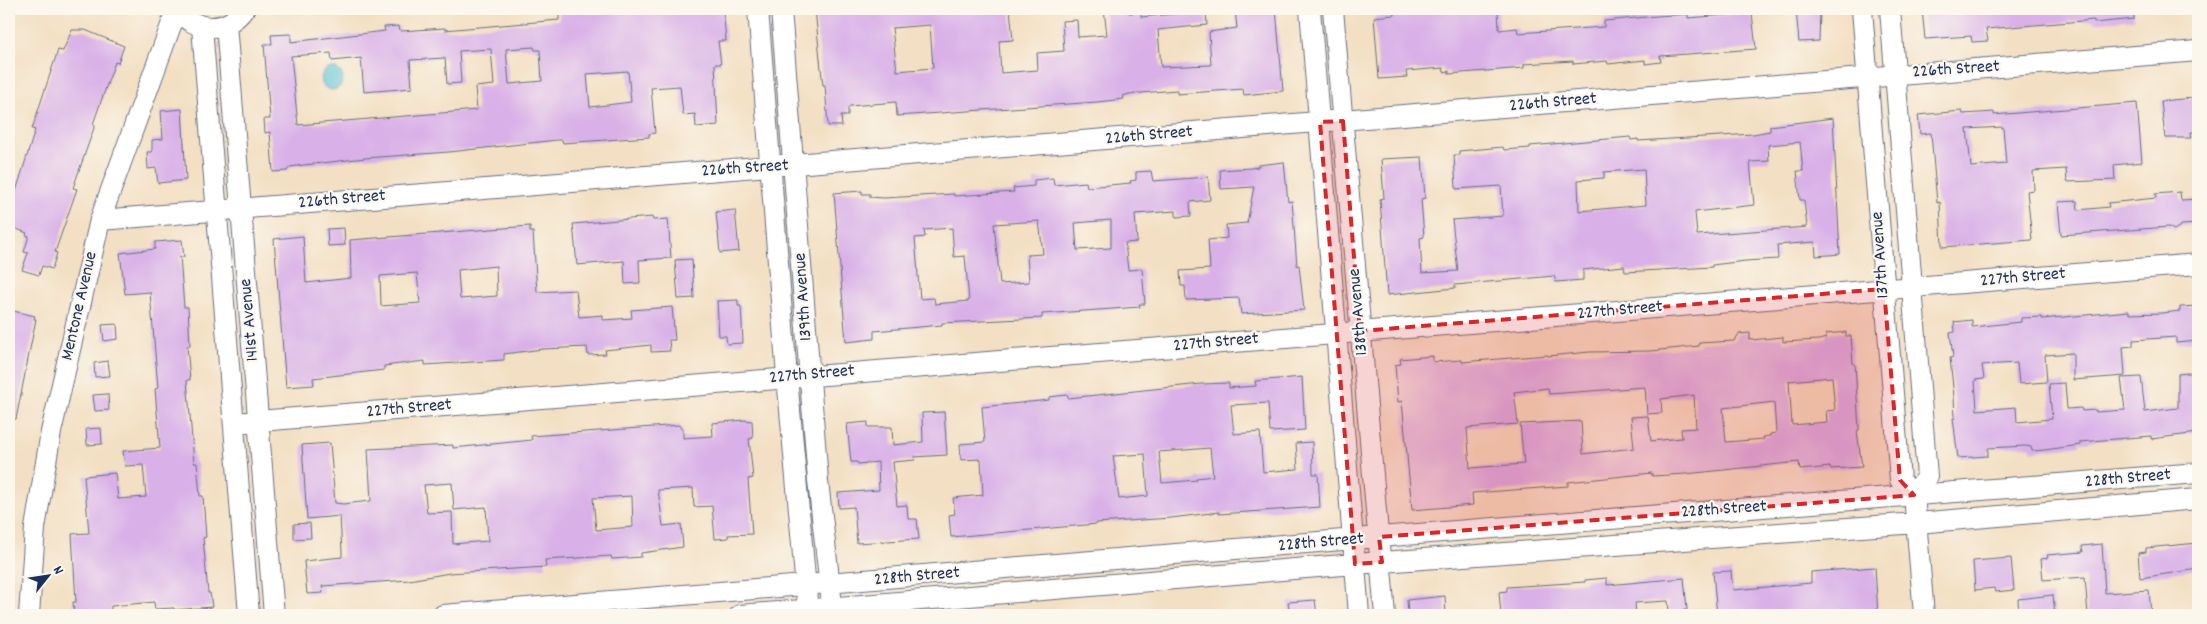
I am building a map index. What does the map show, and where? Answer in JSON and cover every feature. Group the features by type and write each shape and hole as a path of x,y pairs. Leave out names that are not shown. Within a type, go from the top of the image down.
{"street":[{"path":"177,9 191,23 210,28 226,24 238,17 244,9"},
{"name":"Mentone Avenue","path":"29,615 35,528 51,432 100,220 177,9"},
{"name":"139th Avenue","path":"758,9 787,377 808,612"},
{"name":"139th Avenue","path":"781,9 818,481 832,611"},
{"name":"138th Avenue","path":"1310,9 1359,615"},
{"name":"138th Avenue","path":"1333,9 1360,331 1382,562 1385,615"},
{"name":"137th Avenue","path":"1862,9 1900,480 1914,495 1927,476 1890,9"},
{"name":"141st Avenue","path":"226,24 274,615"},
{"name":"141st Avenue","path":"202,26 249,615"},
{"name":"226th Street","path":"100,220 2198,51"},
{"name":"227th Street","path":"234,423 2198,264"},
{"name":"228th Street","path":"443,615 1379,537 2198,473"},
{"path":"2102,481 2105,507"},
{"path":"1914,495 1924,615"},
{"name":"228th Street","path":"740,615 832,611 1355,564 1917,523 2198,499"},
{"path":"1731,510 1732,536"},
{"path":"1556,524 1556,550"}],"highlighted area":[{"path":"1343,121 1360,331 1884,289 1900,480 1914,495 1379,537 1382,562 1355,564 1320,122"}],"water":[{"path":"332,68 340,71 343,79 340,87 332,90 324,87 321,79 324,71"}],"building":[{"path":"591,9 723,9 726,41 718,41 721,64 715,64 718,125 696,127 695,114 683,115 680,86 651,88 655,133 649,134 649,137 563,143 562,140 557,140 449,152 365,158 290,167 287,171 273,172 270,132 265,133 264,119 270,119 264,44 272,44 271,35 291,34 291,42 385,31 384,27 398,26 401,31 445,28 445,30 559,20 559,13","holes":["534,47 535,50 540,50 542,81 509,84 506,49","491,49 494,85 475,87 477,110 298,125 291,56 331,53 332,61 361,58 364,92 412,88 410,60 445,58 447,84 461,83 459,51","628,71 631,102 590,107 587,74"]},
{"path":"815,9 1010,9 1013,40 999,41 1001,73 1038,70 1037,53 1064,51 1062,21 1077,20 1078,37 1107,35 1104,9 1128,9 1129,13 1141,12 1141,17 1206,11 1207,25 1158,30 1161,67 1211,65 1209,32 1237,28 1235,9 1276,9 1283,91 1244,95 1243,89 1177,94 1177,90 1129,94 1123,96 1124,99 1097,102 897,116 896,102 850,106 848,108 848,116 841,116 842,126 828,126 825,85 823,85","holes":["930,25 933,68 897,71 892,28"]},
{"path":"1393,9 1498,9 1499,30 1517,28 1518,33 1604,27 1604,21 1657,16 1688,14 1688,18 1752,13 1756,49 1660,56 1661,62 1645,64 1645,60 1608,64 1607,61 1573,64 1573,61 1524,64 1524,68 1449,74 1449,71 1444,72 1443,68 1406,71 1407,77 1379,79 1374,17 1394,15"},
{"path":"1796,9 1817,9 1817,11 1820,11 1819,41 1799,42"},
{"path":"1922,9 2134,9 2134,19 2094,23 2094,20 1986,29 1988,41 1972,42 1971,36 1925,39"},
{"path":"72,30 85,30 124,46 118,63 115,62 93,124 95,125 73,188 77,189 55,252 57,253 52,269 42,266 39,275 22,270 28,253 24,252 29,236 26,235 27,233 9,226 9,214 35,130 32,129 58,50 63,51"},
{"path":"2198,98 2198,132 2191,132 2192,138 2165,138 2161,101"},
{"path":"2137,103 2142,162 2114,165 2115,180 2067,182 2066,169 2033,171 2034,190 2027,191 2032,240 1942,247 1940,202 1937,203 1931,133 1920,134 1918,115 1962,111 1963,114 1994,112 1994,115","holes":["2003,127 2006,164 1971,167 1967,129"]},
{"path":"182,109 186,180 158,183 156,168 148,169 147,152 152,152 152,140 163,139 161,111"},
{"path":"1833,118 1840,254 1816,256 1815,242 1777,245 1778,259 1712,265 1712,267 1625,272 1624,266 1583,270 1583,280 1556,282 1554,276 1455,285 1455,288 1387,295 1380,199 1384,198 1381,159 1422,157 1425,198 1421,199 1424,237 1420,238 1422,273 1458,271 1452,220 1503,216 1501,186 1456,189 1454,155 1459,155 1459,151 1503,147 1504,150 1530,148 1530,146 1630,137 1631,140 1638,139 1638,141 1753,134 1770,131 1770,126","holes":["1800,142 1803,171 1797,171 1800,200 1804,200 1807,227 1697,235 1695,212 1754,205 1750,162 1769,161 1768,145","1644,169 1646,205 1579,211 1578,180 1604,178 1604,172"]},
{"path":"1284,162 1288,202 1292,201 1297,266 1299,265 1304,310 1241,314 1239,298 1186,300 1185,286 1181,286 1180,271 1210,269 1208,240 1227,238 1226,225 1247,223 1254,187 1221,189 1220,170 1251,168 1258,167 1258,165"},
{"path":"1151,171 1153,181 1208,177 1210,200 1190,202 1191,216 1176,217 1176,211 1135,214 1137,242 1125,243 1128,270 1142,269 1145,304 1139,304 1140,307 1042,314 1042,318 942,323 942,325 874,331 874,339 846,342 834,193 862,191 862,194 870,194 870,197 884,198 1014,192 1013,188 1034,186 1034,180 1053,178 1054,185 1086,182 1087,187 1131,183 1130,181 1136,180 1136,172","holes":["1111,220 1111,248 1077,250 1075,223","1039,221 1043,254 1027,255 1029,282 1000,284 994,224","952,228 954,257 965,256 969,301 935,304 934,298 920,299 915,238 925,237 924,230"]},
{"path":"2180,192 2181,200 2198,199 2198,224 2182,225 2174,230 2169,227 2061,235 2058,202 2077,201 2078,210 2109,207 2108,203 2156,198 2155,194"},
{"path":"735,210 739,251 720,253 716,212"},
{"path":"652,217 653,220 668,219 671,258 639,260 640,283 625,284 624,261 577,265 573,224"},
{"path":"530,226 530,232 533,232 537,292 576,290 579,317 603,315 603,320 632,318 631,310 672,307 675,340 669,340 670,351 651,352 651,345 605,350 606,354 588,355 587,347 543,349 504,354 504,360 425,365 425,361 384,366 384,370 313,378 314,385 286,387 274,239 303,236 306,283 351,278 350,240","holes":["496,266 497,296 460,299 458,270","417,273 420,303 381,306 380,276"]},
{"path":"344,228 345,245 328,246 327,229"},
{"path":"182,240 184,257 180,257 184,307 188,307 190,346 187,346 190,380 187,380 194,463 197,463 200,496 203,496 206,537 203,538 208,593 210,593 212,607 174,610 174,608 155,609 154,602 111,606 111,615 74,615 73,602 76,602 72,534 89,533 84,476 115,473 118,499 146,497 143,465 125,466 123,451 160,448 155,389 158,388 150,292 125,294 120,253 155,249 155,242"},
{"path":"692,259 694,298 678,299 675,260"},
{"path":"738,300 738,306 741,306 743,343 727,344 726,336 719,336 717,301"},
{"path":"2198,306 2198,341 2176,343 2176,337 2133,340 2133,346 2123,347 2125,376 2073,380 2073,353 2045,355 2047,382 2019,384 2017,363 1982,365 1984,379 1975,380 1977,410 2016,407 2017,422 2052,419 2049,384 2065,383 2067,409 2081,408 2082,411 2096,410 2096,412 2125,410 2121,378 2141,377 2145,412 2178,408 2178,374 2198,372 2198,433 2151,439 2151,436 2080,442 2080,445 2032,451 2031,447 2025,446 1988,448 1988,456 1958,458 1953,418 1955,418 1954,397 1950,358 1953,357 1950,333 1955,332 1954,322 1972,320 1972,327 2021,322 2021,318 2042,317 2042,319 2129,311 2129,314 2162,313 2180,311 2180,307"},
{"path":"9,310 35,316 34,319 36,319 16,419 9,419"},
{"path":"117,324 118,339 104,341 102,325"},
{"path":"1846,332 1846,336 1851,336 1853,364 1855,364 1859,430 1857,431 1862,467 1830,469 1830,467 1800,470 1799,462 1686,474 1652,476 1652,473 1568,482 1568,486 1472,493 1473,505 1412,510 1402,401 1398,402 1395,365 1401,364 1400,359 1433,356 1433,362 1462,360 1462,362 1590,352 1651,351 1699,346 1699,343 1734,341 1739,334 1750,333 1750,340 1783,337 1783,342 1819,340 1826,338 1826,334","holes":["1832,377 1835,410 1826,411 1827,422 1792,425 1789,381","1645,387 1647,414 1662,413 1661,399 1694,395 1696,428 1681,429 1682,438 1651,441 1648,416 1631,417 1634,448 1583,454 1581,421 1520,424 1524,464 1470,468 1467,428 1518,424 1514,392 1548,388 1549,394","1774,402 1776,433 1763,437 1764,439 1726,442 1723,408"]},
{"path":"108,361 110,376 95,377 94,363"},
{"path":"1302,377 1305,430 1270,432 1268,403 1231,405 1234,434 1260,432 1263,472 1298,469 1296,443 1312,442 1313,474 1318,474 1320,507 1219,514 1219,512 1171,518 951,537 949,515 955,514 953,498 983,495 981,459 961,460 960,444 985,442 982,407 1049,400 1049,397 1067,395 1068,398 1201,384 1229,383 1229,388 1256,386 1255,381","holes":["1210,448 1213,476 1196,478 1197,480 1162,483 1159,452","1145,454 1148,496 1119,499 1113,456"]},
{"path":"108,394 109,410 95,411 93,395"},
{"path":"944,412 947,455 914,457 915,460 893,462 897,506 907,505 908,519 917,519 919,539 857,543 854,507 839,508 838,493 879,490 878,462 858,464 857,462 851,462 847,424 868,422 868,427 892,427 893,445 923,442 922,413"},
{"path":"752,421 753,438 749,439 753,478 748,479 752,534 728,535 728,538 715,539 712,506 694,507 693,488 658,490 663,526 681,524 683,547 641,553 641,557 612,559 611,556 545,560 546,567 450,573 409,580 322,586 323,593 307,594 304,561 342,557 342,552 340,516 307,519 302,445 330,443 335,503 343,504 371,501 368,449 453,445 453,448 532,440 531,436 680,425 680,428 683,428 683,438 713,436 712,423","holes":["452,483 454,510 486,507 488,541 453,544 452,512 427,513 424,485","632,496 633,527 596,530 593,498"]},
{"path":"101,428 102,444 87,445 86,429"},
{"path":"310,523 311,538 294,539 294,524"},
{"path":"2198,543 2198,569 2140,578 2138,553 2146,552 2146,548"},
{"path":"2102,544 2105,593 2149,590 2151,615 2088,615 2085,577 2043,580 2041,559 2048,558 2047,555 2083,552 2082,546"},
{"path":"2011,558 2014,590 1995,592 1994,588 1975,590 1973,561"},
{"path":"1875,567 1878,615 1717,615 1713,572 1731,571 1733,590 1811,583 1811,572"},
{"path":"1607,578 1607,585 1684,578 1687,610 1669,611 1668,601 1635,603 1636,615 1501,615 1499,592 1507,591 1507,587 1585,582 1585,580"},
{"path":"2053,595 2055,615 2019,615 2018,599"},
{"path":"1445,596 1446,615 1408,615 1407,600"},
{"path":"1315,600 1317,615 1290,615 1288,602"}]}
